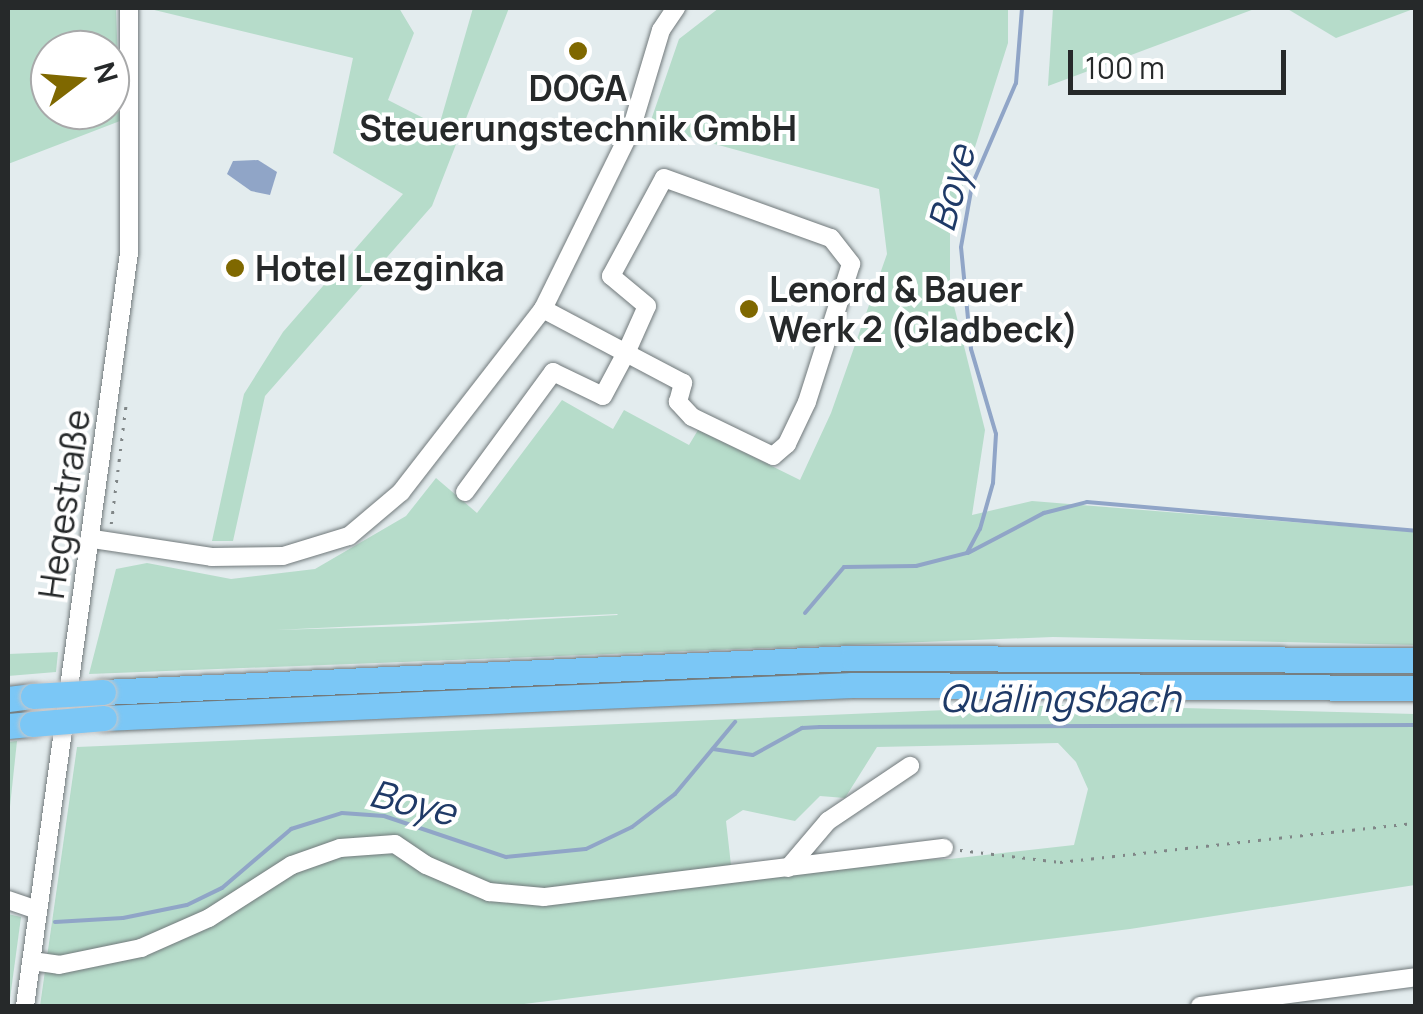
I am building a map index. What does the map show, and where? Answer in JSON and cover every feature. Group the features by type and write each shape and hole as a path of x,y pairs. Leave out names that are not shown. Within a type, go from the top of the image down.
{"highway":[{"path":"20,725 103,705 853,658 1416,660"},
{"path":"20,697 103,705 852,685 1416,688"}],"street":[{"name":"Hegestraße","path":"24,1006 93,539 130,252 129,8"},
{"path":"93,539 212,557 284,556 349,536 402,492 543,309 631,130 661,30 676,8"},
{"path":"465,492 553,372 603,396 626,353 647,306 611,276 664,178 830,238 850,256 806,402 780,453 763,456 692,418 678,402 683,383 626,353 543,309"},
{"path":"788,868 828,821 910,766"},
{"path":"32,961 59,964 141,948 209,918 292,865 340,848 395,844 426,865 489,892 544,897 944,848"},
{"path":"8,900 38,910"},
{"path":"1200,1006 1416,977"}],"path":[{"path":"944,848 1060,862 1416,823"}],"green space":[{"path":"8,8 116,8 117,30 30,30 30,130 97,130 8,164"},
{"path":"146,8 399,8 414,33 388,100 439,126 473,8 509,8 432,206 265,396 233,541 212,541 244,394 283,332 403,194 333,153 353,58"},
{"path":"719,8 1008,8 1008,43 950,226 950,290 985,430 972,515 1032,501 1415,532 1415,645 1053,637 89,674 116,569 147,563 231,579 315,569 406,516 436,478 477,513 562,400 613,429 624,410 689,445 698,430 800,480 831,413 887,254 879,189 649,126 679,39","holes":["618,615 416,626 275,630"]},
{"path":"1053,8 1257,8 1048,86"},
{"path":"1286,8 1416,8 1336,38"},
{"path":"58,652 56,672 8,676 8,654"},
{"path":"1063,705 1415,714 1415,885 1130,929 508,1006 40,1006 77,747","holes":["1058,743 1076,762 1088,789 1074,845 950,859 731,865 726,821 743,810 795,821 820,796 845,798 877,747"]},
{"path":"17,741 8,825 8,742"},
{"path":"8,914 21,917 9,1006 8,1006"}],"water":[{"path":"258,160 277,172 270,195 251,191 227,174 233,161"}],"waterway":[{"name":"Boye","path":"805,613 844,567 916,566 967,553 980,529 993,483 996,434 971,349 961,247 972,185 1016,83 1022,8"},
{"path":"968,553 1044,513 1087,502 1416,531"},
{"name":"Boye","path":"55,922 123,918 187,905 222,888 291,829 342,813 384,816 506,857 586,849 632,827 675,794 735,722"},
{"name":"Quälingsbach","path":"713,749 753,755 802,728 820,727 1416,725"}],"place":[{"name":"DOGA Steuerungstechnik GmbH","path":"578,51"},
{"name":"Hotel Lezginka","path":"235,268"},
{"name":"Lenord & Bauer Werk 2 (Gladbeck)","path":"749,309"}]}
